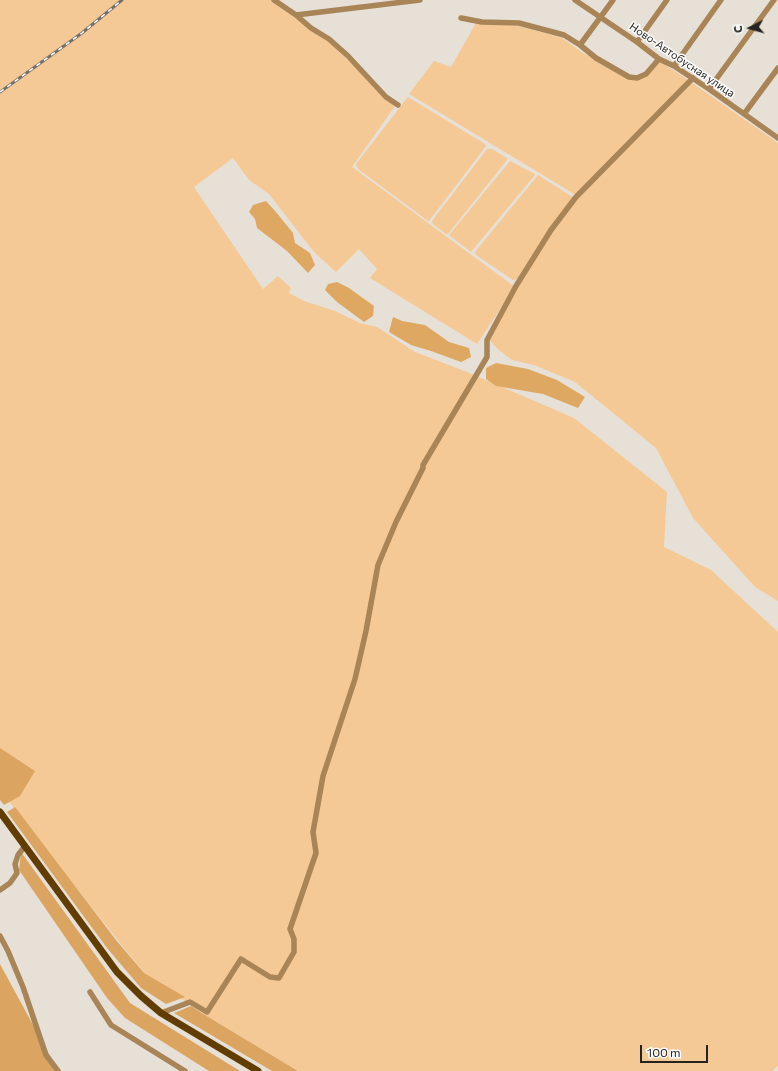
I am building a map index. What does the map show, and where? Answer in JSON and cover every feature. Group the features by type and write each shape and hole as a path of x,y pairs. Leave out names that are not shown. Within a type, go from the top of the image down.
{"main road":[{"path":"0,812 117,972 161,1013 258,1071"}],"street":[{"path":"274,0 296,15 311,28 329,39 386,97 398,105"},
{"path":"296,15 420,0"},
{"name":"Ново-Автобусная улица","path":"575,0 600,16 659,59 674,66 693,78 778,138"},
{"path":"580,45 613,0"},
{"path":"637,42 667,0"},
{"path":"674,66 721,0"},
{"path":"709,89 774,0"},
{"path":"460,18 482,22 519,23 564,35 580,45 596,58 630,77 637,78 646,74 659,59"},
{"path":"744,114 778,68"},
{"path":"161,1013 190,1002 207,1012 241,959 270,977 279,978 294,952 294,939 290,929 316,853 313,832 323,776 355,679 366,631 378,565 398,517 423,468 423,465 487,357 487,340 516,286 551,230 576,197 693,78"},
{"path":"0,890 10,883 18,874 15,864 18,854 25,846"},
{"path":"0,936 23,987 46,1055 58,1071"},
{"path":"90,992 111,1025 185,1071"}],"shaded area":[{"path":"0,0 270,0 327,40 395,106 352,167 515,287 477,344 370,278 377,269 359,249 336,272 314,252 269,194 249,180 233,158 194,187 263,289 278,276 291,288 289,293 304,301 335,311 360,323 377,327 415,352 467,372 574,418 667,492 664,547 711,570 778,632 778,1066 772,1071 298,1071 205,1015 144,973 0,790"},
{"path":"476,23 519,26 562,38 583,53 628,79 638,80 661,62 778,143 778,601 755,587 693,518 656,448 575,382 534,365 512,360 489,340 518,286 552,230 579,197 409,94 434,61 451,67"},
{"path":"408,97 486,146 429,221 358,169 356,164"},
{"path":"487,149 492,149 507,158 507,160 448,234 446,234 433,224 432,221"},
{"path":"510,161 535,175 471,252 449,235"},
{"path":"538,175 574,198 518,279 513,280 476,255 475,252"},
{"path":"266,201 293,233 295,243 310,253 315,265 308,273 287,251 257,228 255,219 249,212 253,205"},
{"path":"337,282 349,288 374,306 373,316 364,322 337,302 325,290 328,284"},
{"path":"393,317 402,321 425,325 449,342 469,348 471,357 461,362 411,345 389,332"},
{"path":"496,363 528,369 557,380 585,397 578,408 543,394 496,386 486,379 486,368"},
{"path":"0,748 35,771 20,796 4,805 0,800"},
{"path":"15,807 116,940 144,973 185,997 166,1004 141,988 107,948 7,812"},
{"path":"21,852 130,1003 240,1071 209,1071 125,1018 107,998 19,870"},
{"path":"0,964 58,1071 0,1071"},
{"path":"191,1006 298,1071 272,1071 174,1013"}],"railway":[{"path":"0,92 82,33 122,0"}]}
